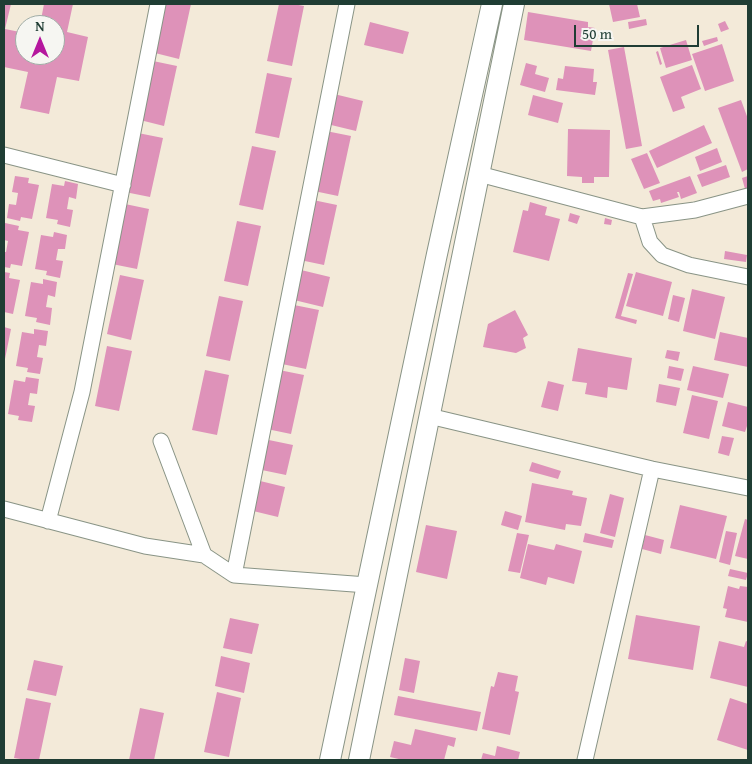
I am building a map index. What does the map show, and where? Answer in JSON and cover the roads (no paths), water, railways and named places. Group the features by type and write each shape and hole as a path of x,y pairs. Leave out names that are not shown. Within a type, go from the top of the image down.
{"street":[{"path":"48,521 82,392 158,4"},
{"path":"234,575 348,4"},
{"path":"330,760 492,4"},
{"path":"359,760 514,4"},
{"path":"4,155 123,185"},
{"path":"479,174 642,217 695,210 748,196"},
{"path":"642,217 650,242 662,256 689,265 748,277"},
{"path":"429,416 652,469 748,488"},
{"path":"161,441 204,555"},
{"path":"585,760 652,469"},
{"path":"4,509 145,546 204,555 234,575 368,585"}]}
